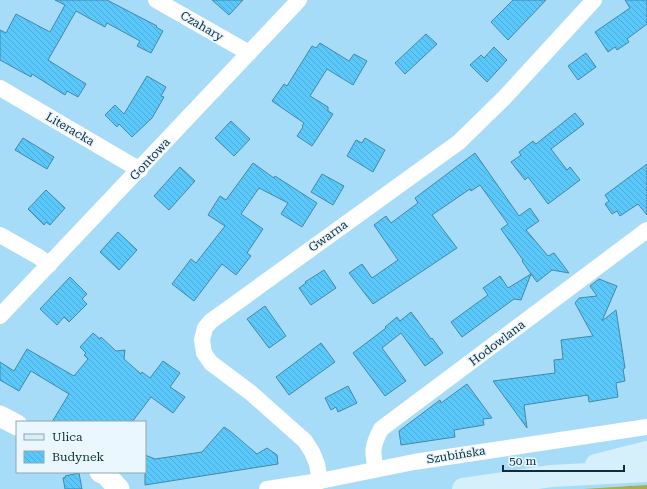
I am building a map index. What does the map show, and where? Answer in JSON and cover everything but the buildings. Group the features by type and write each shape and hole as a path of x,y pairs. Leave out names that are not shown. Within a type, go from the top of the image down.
{"main road":[{"path":"551,476 647,452"},
{"path":"463,489 551,476 647,471"}],"street":[{"name":"Czahary","path":"156,0 249,53"},
{"name":"Gontowa","path":"0,316 140,170 299,0"},
{"name":"Gwarna","path":"320,481 317,464 305,441 251,393 211,363 204,353 202,340 206,328 210,321 459,142 495,108 594,0"},
{"name":"Literacka","path":"0,88 140,170"},
{"name":"Hodowlana","path":"376,470 373,455 374,442 381,430 647,230"},
{"path":"0,235 39,257 49,265"},
{"path":"0,416 16,424"},
{"name":"Szubińska","path":"267,489 320,481 414,462 647,427"},
{"path":"102,473 106,475 119,489"}],"green space":[{"path":"647,485 647,489 583,489"}]}
